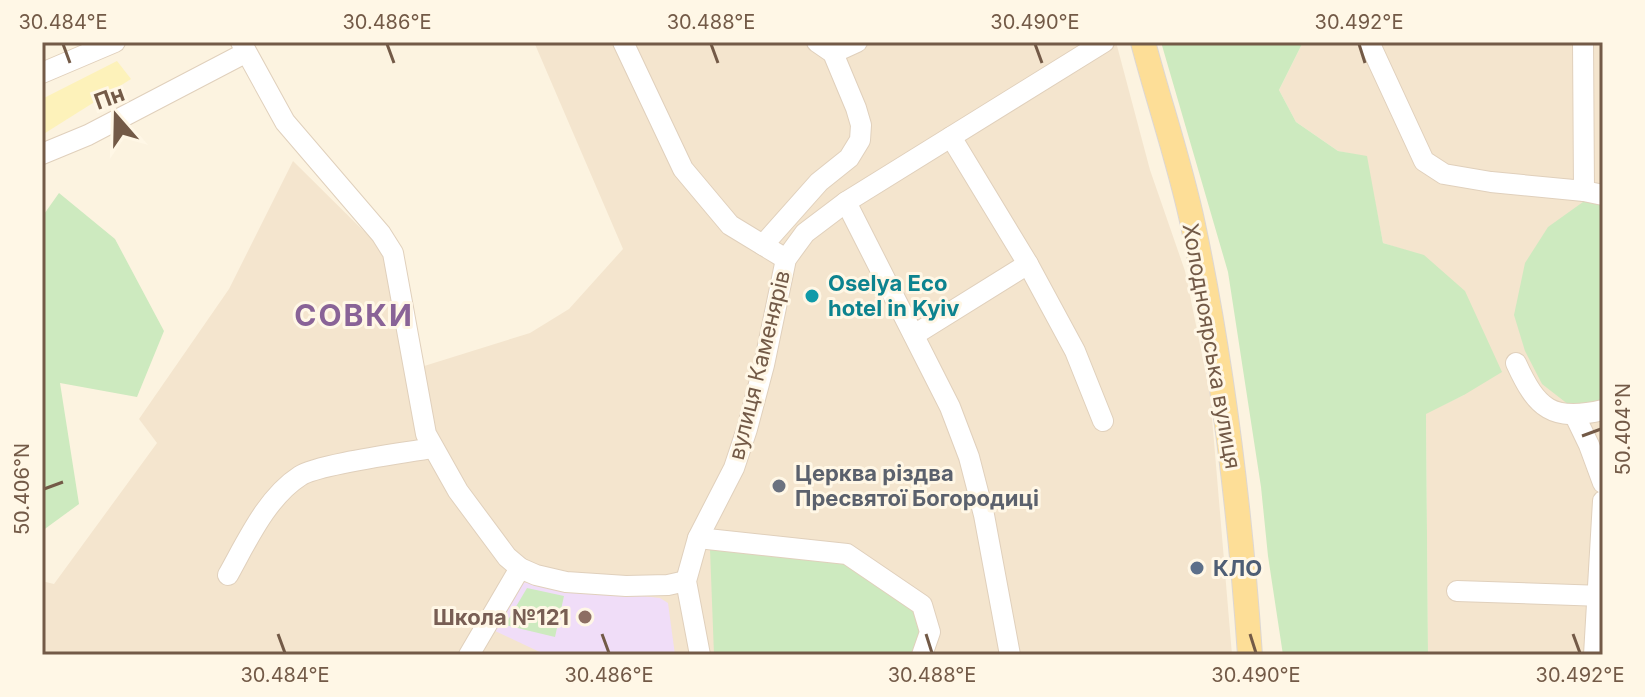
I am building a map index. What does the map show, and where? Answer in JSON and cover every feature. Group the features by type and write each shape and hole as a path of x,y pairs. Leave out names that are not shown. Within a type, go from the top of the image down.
{"main road":[{"name":"Холодноярська вулиця","path":"1143,42 1192,222 1215,337 1243,547 1250,655"}],"street":[{"path":"42,73 115,42"},
{"path":"623,42 683,169 730,225 786,259"},
{"path":"763,245 819,182 849,158 860,140 861,125 856,108 825,48 857,42"},
{"name":"вулиця Каменярів","path":"700,655 686,581 698,538 734,468 747,429 786,259 805,233 846,202 1104,42"},
{"path":"1369,42 1424,161 1444,174 1594,193 1583,42"},
{"path":"42,154 88,135 243,47 285,122 381,234 393,253 426,434 466,502 507,557 520,568 536,575 566,582 626,586 668,585 686,581"},
{"path":"951,137 1028,264 1075,351 1103,421"},
{"path":"846,202 950,407 969,457 984,515 1010,655"},
{"path":"914,335 1028,264"},
{"path":"1516,363 1537,399 1552,411 1575,416 1603,410"},
{"path":"1575,416 1603,483"},
{"path":"228,575 252,531 284,489 302,474 432,448"},
{"path":"1594,655 1600,596 1603,501"},
{"path":"698,538 847,554 922,605 930,632 922,655"},
{"path":"469,655 520,568"},
{"path":"1457,591 1600,596"}],"shaded area":[{"name":"СОВКИ","path":"534,42 1116,42 1150,170 1185,271 1210,394 1232,655 42,655 42,581 54,584 157,443 139,419 229,289 293,161 398,265 421,367 530,333 569,309 623,249"},
{"path":"1303,42 1603,42 1603,655 1428,655 1426,413 1464,395 1424,256 1383,243 1366,157 1338,151 1296,122 1279,90"},
{"name":"Школа №121","path":"520,582 660,598 668,603 675,655 546,655 493,630"}],"green space":[{"path":"1161,42 1303,42 1279,90 1296,122 1338,151 1367,156 1383,243 1424,255 1465,291 1502,372 1426,414 1428,655 1283,655 1228,272"},
{"path":"59,193 115,239 164,331 137,397 60,383 79,504 42,531 42,217"},
{"path":"1603,201 1603,399 1592,404 1569,405 1542,384 1525,351 1514,315 1525,263 1548,227 1583,202"},
{"path":"710,549 846,561 919,609 927,629 919,655 714,655"},
{"path":"527,588 564,596 555,637 505,625"}],"sand":[{"path":"117,61 131,79 42,135 42,99"}],"place":[{"name":"Oselya Eco hotel in Kyiv","path":"812,296"},
{"name":"Церква різдва Пресвятої Богородиці","path":"779,486"},
{"name":"КЛО","path":"1197,568"},
{"name":"Школа №121","path":"585,617"}],"district":[{"name":"СОВКИ","path":"354,316"}]}
